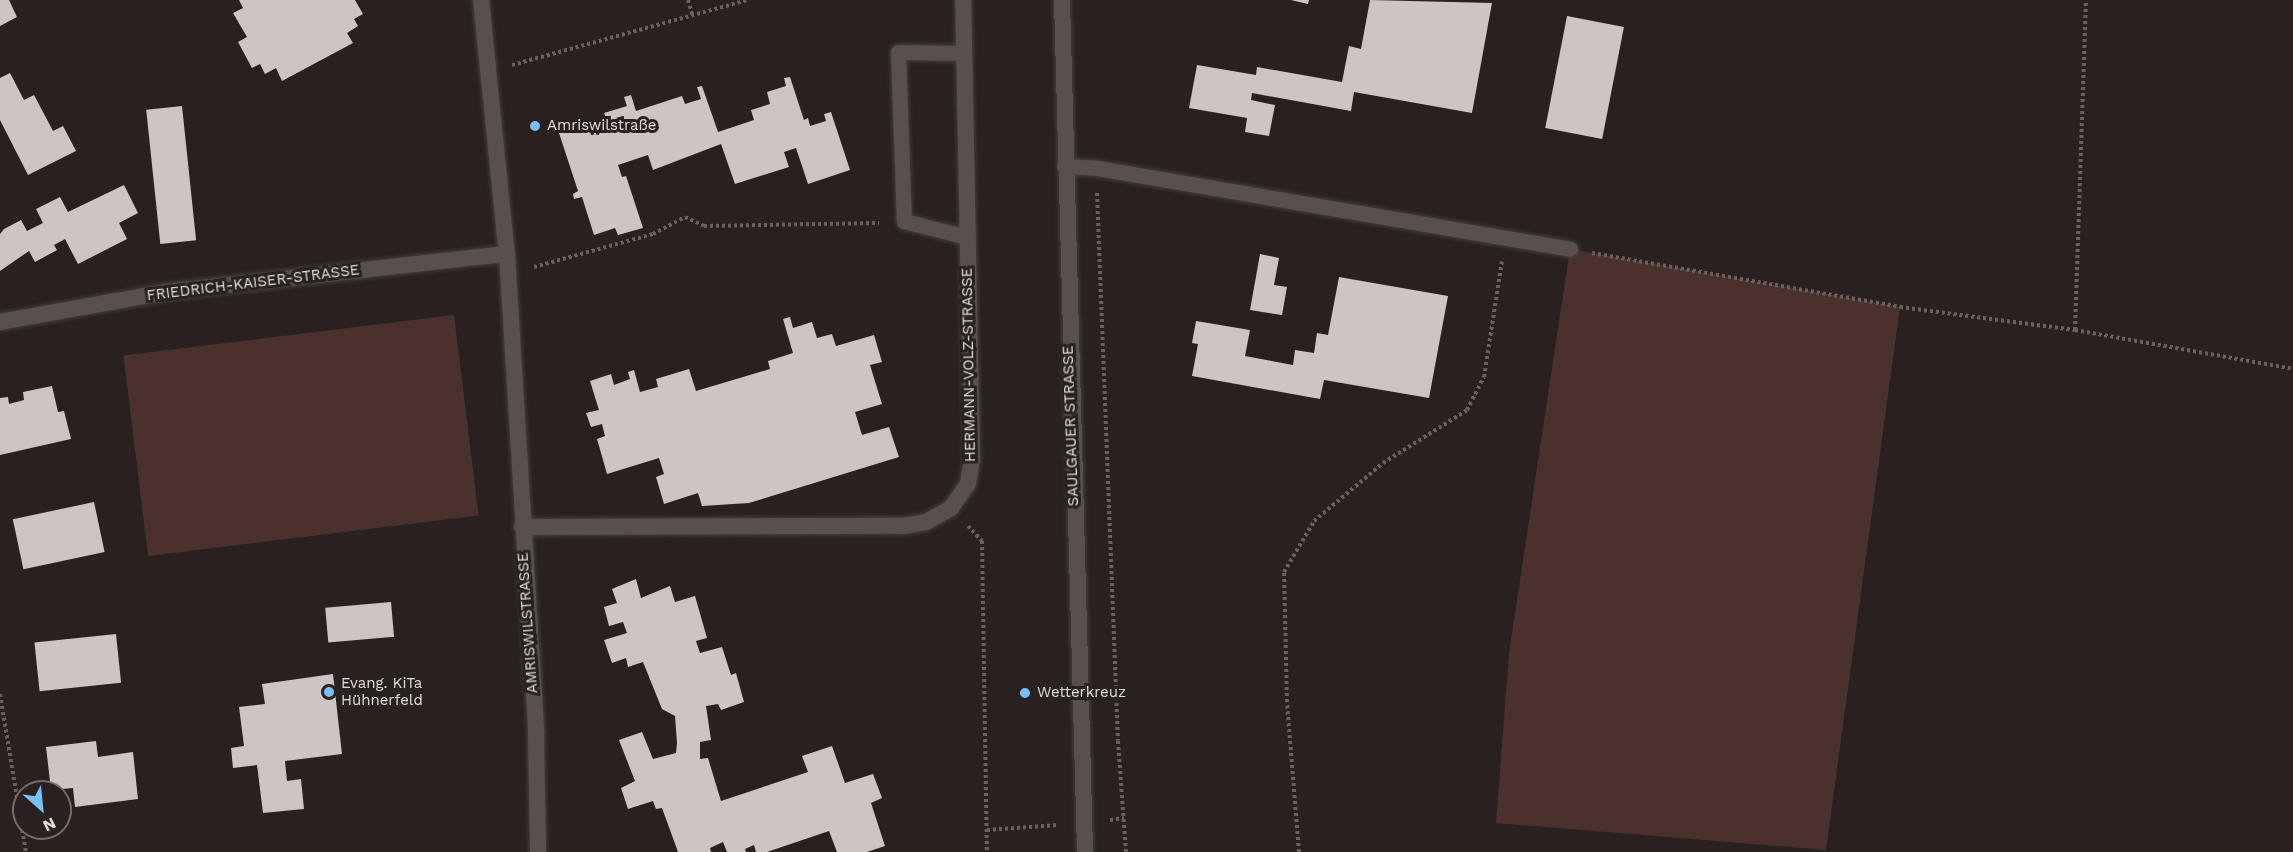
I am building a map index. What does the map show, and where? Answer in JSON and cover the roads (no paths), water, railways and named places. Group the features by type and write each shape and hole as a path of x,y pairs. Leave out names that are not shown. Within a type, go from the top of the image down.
{"street":[{"name":"AMRISWILSTRASSE","path":"481,0 509,274 522,527 536,734 538,852"},
{"name":"HERMANN-VOLZ-STRASSE","path":"522,527 903,526 926,522 951,508 968,484 972,458 963,0"},
{"name":"SAULGAUER STRASSE","path":"1062,0 1064,166 1085,852"},
{"name":"FRIEDRICH-KAISER-STRASSE","path":"0,322 166,292 507,254"}],"lane":[{"path":"964,53 898,52 904,221 968,237"},
{"path":"1064,166 1096,168 1570,249"}],"place":[{"name":"Amriswilstraße","path":"535,126"},
{"name":"Evang. KiTa Hühnerfeld","path":"329,692"},
{"name":"Wetterkreuz","path":"1025,693"}]}
